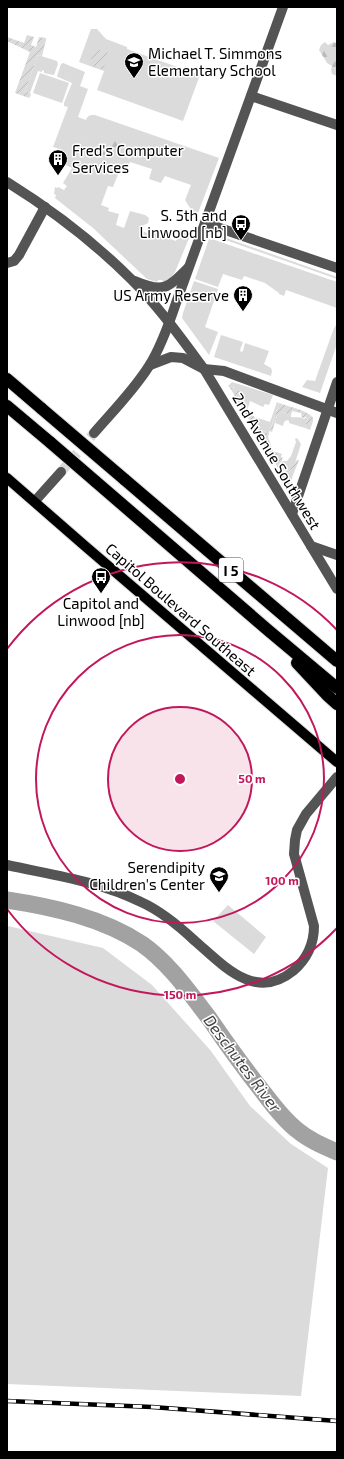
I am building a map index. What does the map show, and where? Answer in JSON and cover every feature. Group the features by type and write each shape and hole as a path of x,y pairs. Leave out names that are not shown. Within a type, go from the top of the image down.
{"highway":[{"name":"I 5","path":"7,379 337,661"},
{"name":"I 5","path":"7,406 268,631 337,688"},
{"path":"268,631 337,704"}],"main road":[{"name":"Capitol Boulevard Southeast","path":"7,478 337,762"}],"street":[{"path":"94,433 150,365 169,323 284,7"},
{"path":"251,96 337,125"},
{"path":"7,182 45,207 96,246 132,280 169,323"},
{"path":"7,263 14,261 19,255 45,207"},
{"path":"205,223 337,268"},
{"path":"132,280 148,286 162,288 169,286 174,282 189,266"},
{"name":"2nd Avenue Southwest","path":"169,323 204,370 337,589"},
{"path":"150,365 173,357 183,358 204,370 224,371 333,411"},
{"path":"292,514 333,411 337,382"},
{"path":"35,502 61,472"},
{"path":"311,546 337,555"},
{"path":"7,865 86,882 124,894 143,903 176,925 234,974 247,980 274,982 287,976 304,960 314,938 314,926 294,854 295,840 297,830 306,814 337,777"}],"green space":[{"path":"91,29 97,29 106,39 127,47 127,49 200,75 183,121 97,90 104,71 79,62"},
{"path":"27,35 34,37 31,45 36,47 39,37 46,38 42,56 38,55 25,91 30,93 31,95 29,98 15,93 30,52 7,41 7,37 24,43"},
{"path":"325,42 328,45 334,42 337,44 337,76 332,74 332,66 327,63 319,50 321,45"},
{"path":"95,48 109,53 103,70 89,65"},
{"path":"38,55 57,61 58,64 54,75 44,73 42,70 42,72 38,71 30,93 25,91"},
{"path":"63,63 85,72 80,86 88,89 78,117 86,120 89,116 95,115 219,158 198,213 192,211 185,200 191,185 165,176 161,183 149,179 152,169 130,162 127,170 119,168 117,171 119,172 113,187 108,186 101,205 109,208 108,211 119,214 116,225 124,228 130,211 145,215 149,218 148,223 142,226 141,230 147,233 148,231 176,241 181,229 192,231 175,272 171,278 163,282 162,280 158,280 157,282 147,279 93,228 55,198 55,187 64,190 67,186 63,183 72,168 64,164 61,167 59,161 63,150 53,147 68,107 64,106 64,103 72,83 57,76 61,64","holes":["108,141 122,146 125,150 136,149 129,159 126,156 123,158 113,149 109,152 101,150 106,146"]},
{"path":"40,73 69,83 62,103 33,93"},
{"path":"111,132 114,136 117,134 120,136 120,139 123,141 122,146 126,146 125,150 139,149 144,152 143,156 134,162 126,156 117,161 112,160 109,157 116,153 113,150 101,156 101,150 106,146 104,142 108,141 108,137"},
{"path":"215,234 337,277 337,279 214,236"},
{"path":"209,239 337,282 337,308 286,290 284,296 265,283 244,276 242,280 223,274 218,287 195,279"},
{"path":"194,281 218,289 205,327 218,332 209,355 182,318"},
{"path":"337,324 337,344 320,393 302,387 307,380 315,381 334,328"},
{"path":"221,335 243,342 240,350 241,352 243,351 245,343 269,351 264,364 271,368 271,376 214,357"},
{"path":"232,382 273,395 269,405 265,404 263,407 250,401 248,408 239,390 228,386"},
{"path":"230,388 239,388 239,392 248,408 247,410 252,412 251,415 255,417 254,419 263,431 269,433 268,437 273,451 282,454 281,457 283,458 278,468"},
{"path":"277,402 279,403 269,433 263,431 254,419 258,418 270,422"},
{"path":"279,403 311,415 313,422 310,430 305,428 306,422 308,421 307,417 302,418 301,413 292,411 291,415 282,412 277,416 272,432 270,431"},
{"path":"282,412 291,415 291,417 304,419 307,417 308,421 306,422 305,428 289,423 287,420 284,422 283,426 275,423 277,416"},
{"path":"297,438 301,444 294,464 288,473 279,467 279,464 283,461 287,461 291,456 296,442 295,439"},
{"path":"297,460 299,460 288,488 278,471 281,467 283,471 288,473"},
{"path":"228,905 266,937 254,954 213,921"},
{"path":"7,923 8,926 103,948 152,985 211,1051 250,1106 291,1144 328,1168 301,1396 7,1384"}],"waterway":[{"name":"Deschutes River","path":"7,900 60,910 94,920 111,927 142,944 161,960 186,988 249,1074 283,1117 306,1137 337,1152"}],"tunnel":[{"path":"61,472 94,433"}],"railway":[{"path":"7,1401 152,1407 337,1421"}],"place":[{"name":"Michael T. Simmons Elementary School","path":"134,79"},
{"name":"Fred's Computer Services","path":"58,176"},
{"name":"S. 5th and Linwood [nb]","path":"241,241"},
{"name":"US Army Reserve","path":"243,312"},
{"name":"Capitol and Linwood [nb]","path":"101,594"},
{"name":"Serendipity Children's Center","path":"219,893"}]}
